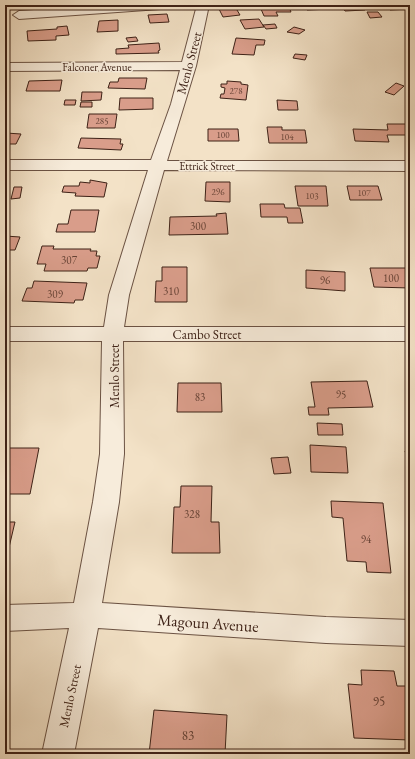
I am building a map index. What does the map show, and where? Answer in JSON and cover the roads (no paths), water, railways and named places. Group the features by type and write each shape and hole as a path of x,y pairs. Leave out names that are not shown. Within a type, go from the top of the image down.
{"street":[{"path":"19,15 160,5"},
{"name":"Menlo Street","path":"58,754 86,615 106,502 112,454 114,394 113,334 120,295 157,166 172,124 189,66 203,5"},
{"name":"Falconer Avenue","path":"5,67 189,66"},
{"name":"Ettrick Street","path":"5,165 410,166"},
{"name":"Cambo Street","path":"5,334 410,334"},
{"name":"Magoun Avenue","path":"5,618 86,615 326,630 410,633"}]}
